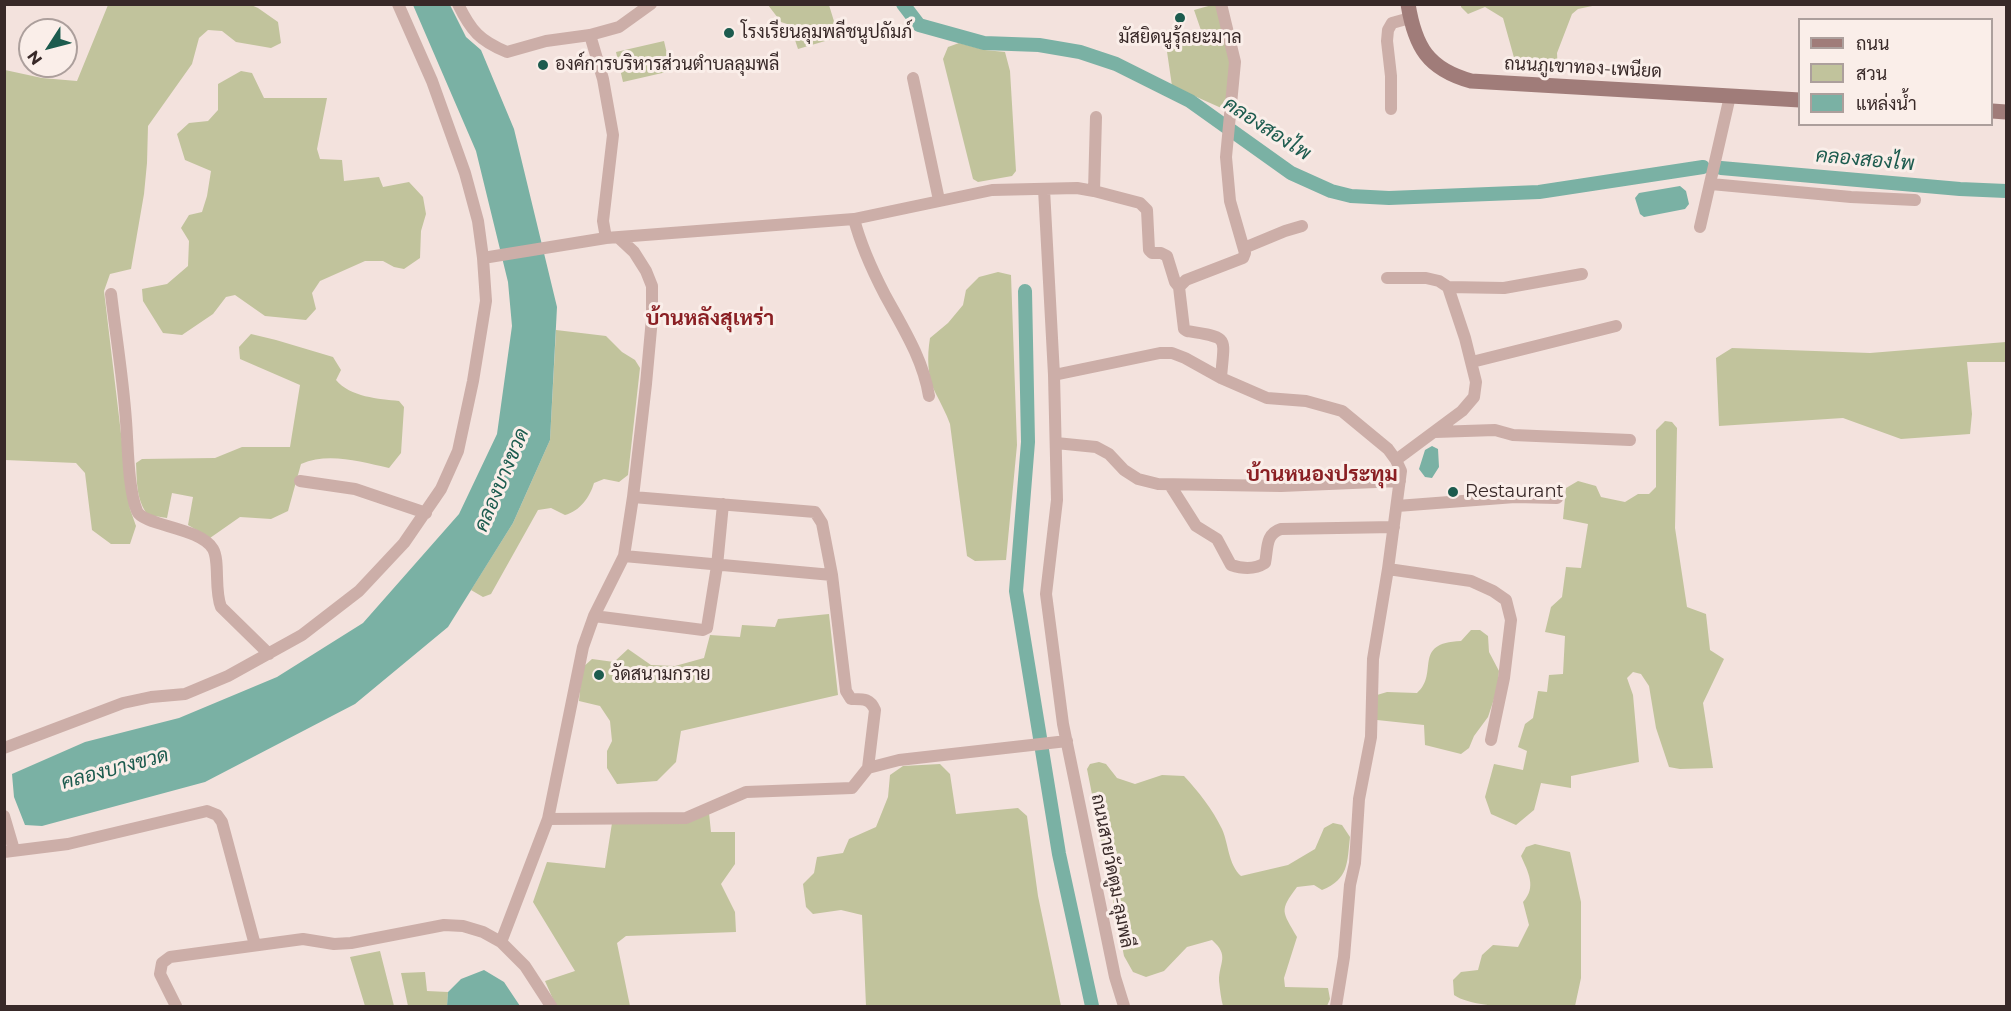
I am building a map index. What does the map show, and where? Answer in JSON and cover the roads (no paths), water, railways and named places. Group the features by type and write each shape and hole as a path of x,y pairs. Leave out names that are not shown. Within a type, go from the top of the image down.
{"street":[{"path":"4,748 123,703 151,697 185,694 228,676 303,635 358,591 404,543 441,489 458,451 473,381 486,301 487,257 465,173 432,81 398,4"},
{"path":"458,4 472,29 486,43 507,52 546,41 590,35 620,27 651,4"},
{"path":"1179,287 1186,280 1243,258 1245,253 1230,201 1226,157 1235,62 1221,4"},
{"path":"1391,109 1388,30 1392,23 1409,11"},
{"name":"ถนนภูเขาทอง-เพนียด","path":"1409,11 1414,36 1430,59 1454,76 1471,81 1798,100"},
{"path":"590,35 603,79 613,135 603,221 606,238"},
{"path":"914,78 939,200"},
{"path":"1700,227 1730,96"},
{"path":"1094,190 1096,117"},
{"path":"1711,184 1851,197 1915,200"},
{"path":"487,257 606,238 854,219 992,190 1077,188 1094,190 1140,203 1148,210 1149,250 1152,254 1161,253 1167,256 1175,282 1179,287 1184,329 1220,337 1224,343 1221,378"},
{"name":"ถนนสายวัดตูม-ลุมพลี","path":"1044,189 1054,375 1057,500 1046,594 1062,742 1115,977 1124,1006"},
{"path":"854,219 861,244 926,375 929,396"},
{"path":"1244,248 1302,226"},
{"path":"501,942 548,819 581,656 594,616 624,556 633,497 652,318 651,286 646,271 634,252 619,238"},
{"path":"1448,287 1504,288 1582,274"},
{"path":"1387,278 1426,278 1440,281 1448,287 1472,362 1476,382 1474,397 1462,411 1396,459"},
{"path":"111,294 136,511 145,519 184,530 209,544 215,555 218,598 221,607 269,654"},
{"path":"1472,362 1616,326"},
{"path":"1054,375 1160,353 1172,353 1221,378 1268,398 1306,401 1342,411 1388,449 1396,459 1401,471 1400,481 1373,659 1371,737 1359,799 1344,957 1336,1006"},
{"path":"1435,432 1495,430 1513,435 1630,440"},
{"path":"1056,443 1096,447 1109,454 1124,470 1138,479 1170,485 1281,486 1400,481"},
{"path":"300,481 355,489 426,513"},
{"path":"1170,485 1196,526 1217,539 1231,565 1240,568 1258,568 1265,563 1269,537 1274,531 1281,529 1394,527"},
{"path":"548,819 686,818 746,792 852,788 868,768 875,710 872,702 866,699 850,699 846,691 832,575 822,523 815,512 633,497"},
{"path":"1397,506 1515,497 1557,498"},
{"path":"594,616 703,630 707,628 717,566 723,504"},
{"path":"624,556 832,575"},
{"path":"1388,569 1471,581 1506,600 1511,620 1504,678 1491,740"},
{"path":"868,768 899,760 1062,742"},
{"path":"4,816 9,851 68,844 207,811 217,815 222,822 255,945"},
{"path":"176,1006 160,974 162,963 170,957 303,939 334,944 351,943 444,925 463,926 483,932 501,942 525,966 551,1006"}],"water":[{"name":"คลองบางขวด","path":"413,5 450,5 466,37 481,50 514,129 557,307 550,440 513,523 448,627 355,704 205,782 42,826 25,825 14,797 12,774 85,742 179,718 277,677 363,623 459,514 497,434 512,326 508,282 476,151"},
{"path":"1680,186 1686,191 1689,204 1685,209 1644,217 1640,214 1635,198 1639,193"},
{"path":"1432,446 1438,449 1439,467 1432,478 1425,477 1419,469 1425,450"},
{"path":"484,970 504,982 520,1006 447,1006 448,992 461,979"}],"waterway":[{"name":"คลองสองไพ","path":"903,4 919,25 984,43 1039,45 1080,52 1116,64 1190,101 1291,173 1331,191 1351,196 1389,198 1539,192 1703,167"},
{"name":"คลองสองไพ","path":"1721,168 2006,191"},
{"path":"1025,291 1028,442 1016,591 1059,854 1092,1006"}],"place":[{"name":"มัสยิดนูรุ้ลยะมาล","path":"1180,18"},
{"name":"โรงเรียนลุมพลีชนูปถัมภ์","path":"729,33"},
{"name":"องค์การบริหารส่วนตำบลลุมพลี","path":"543,65"},
{"name":"Restaurant","path":"1453,492"},
{"name":"วัดสนามกราย","path":"599,675"}],"district":[{"name":"บ้านหลังสุเหร่า","path":"710,319"},
{"name":"บ้านหนองประทุม","path":"1322,475"}]}
